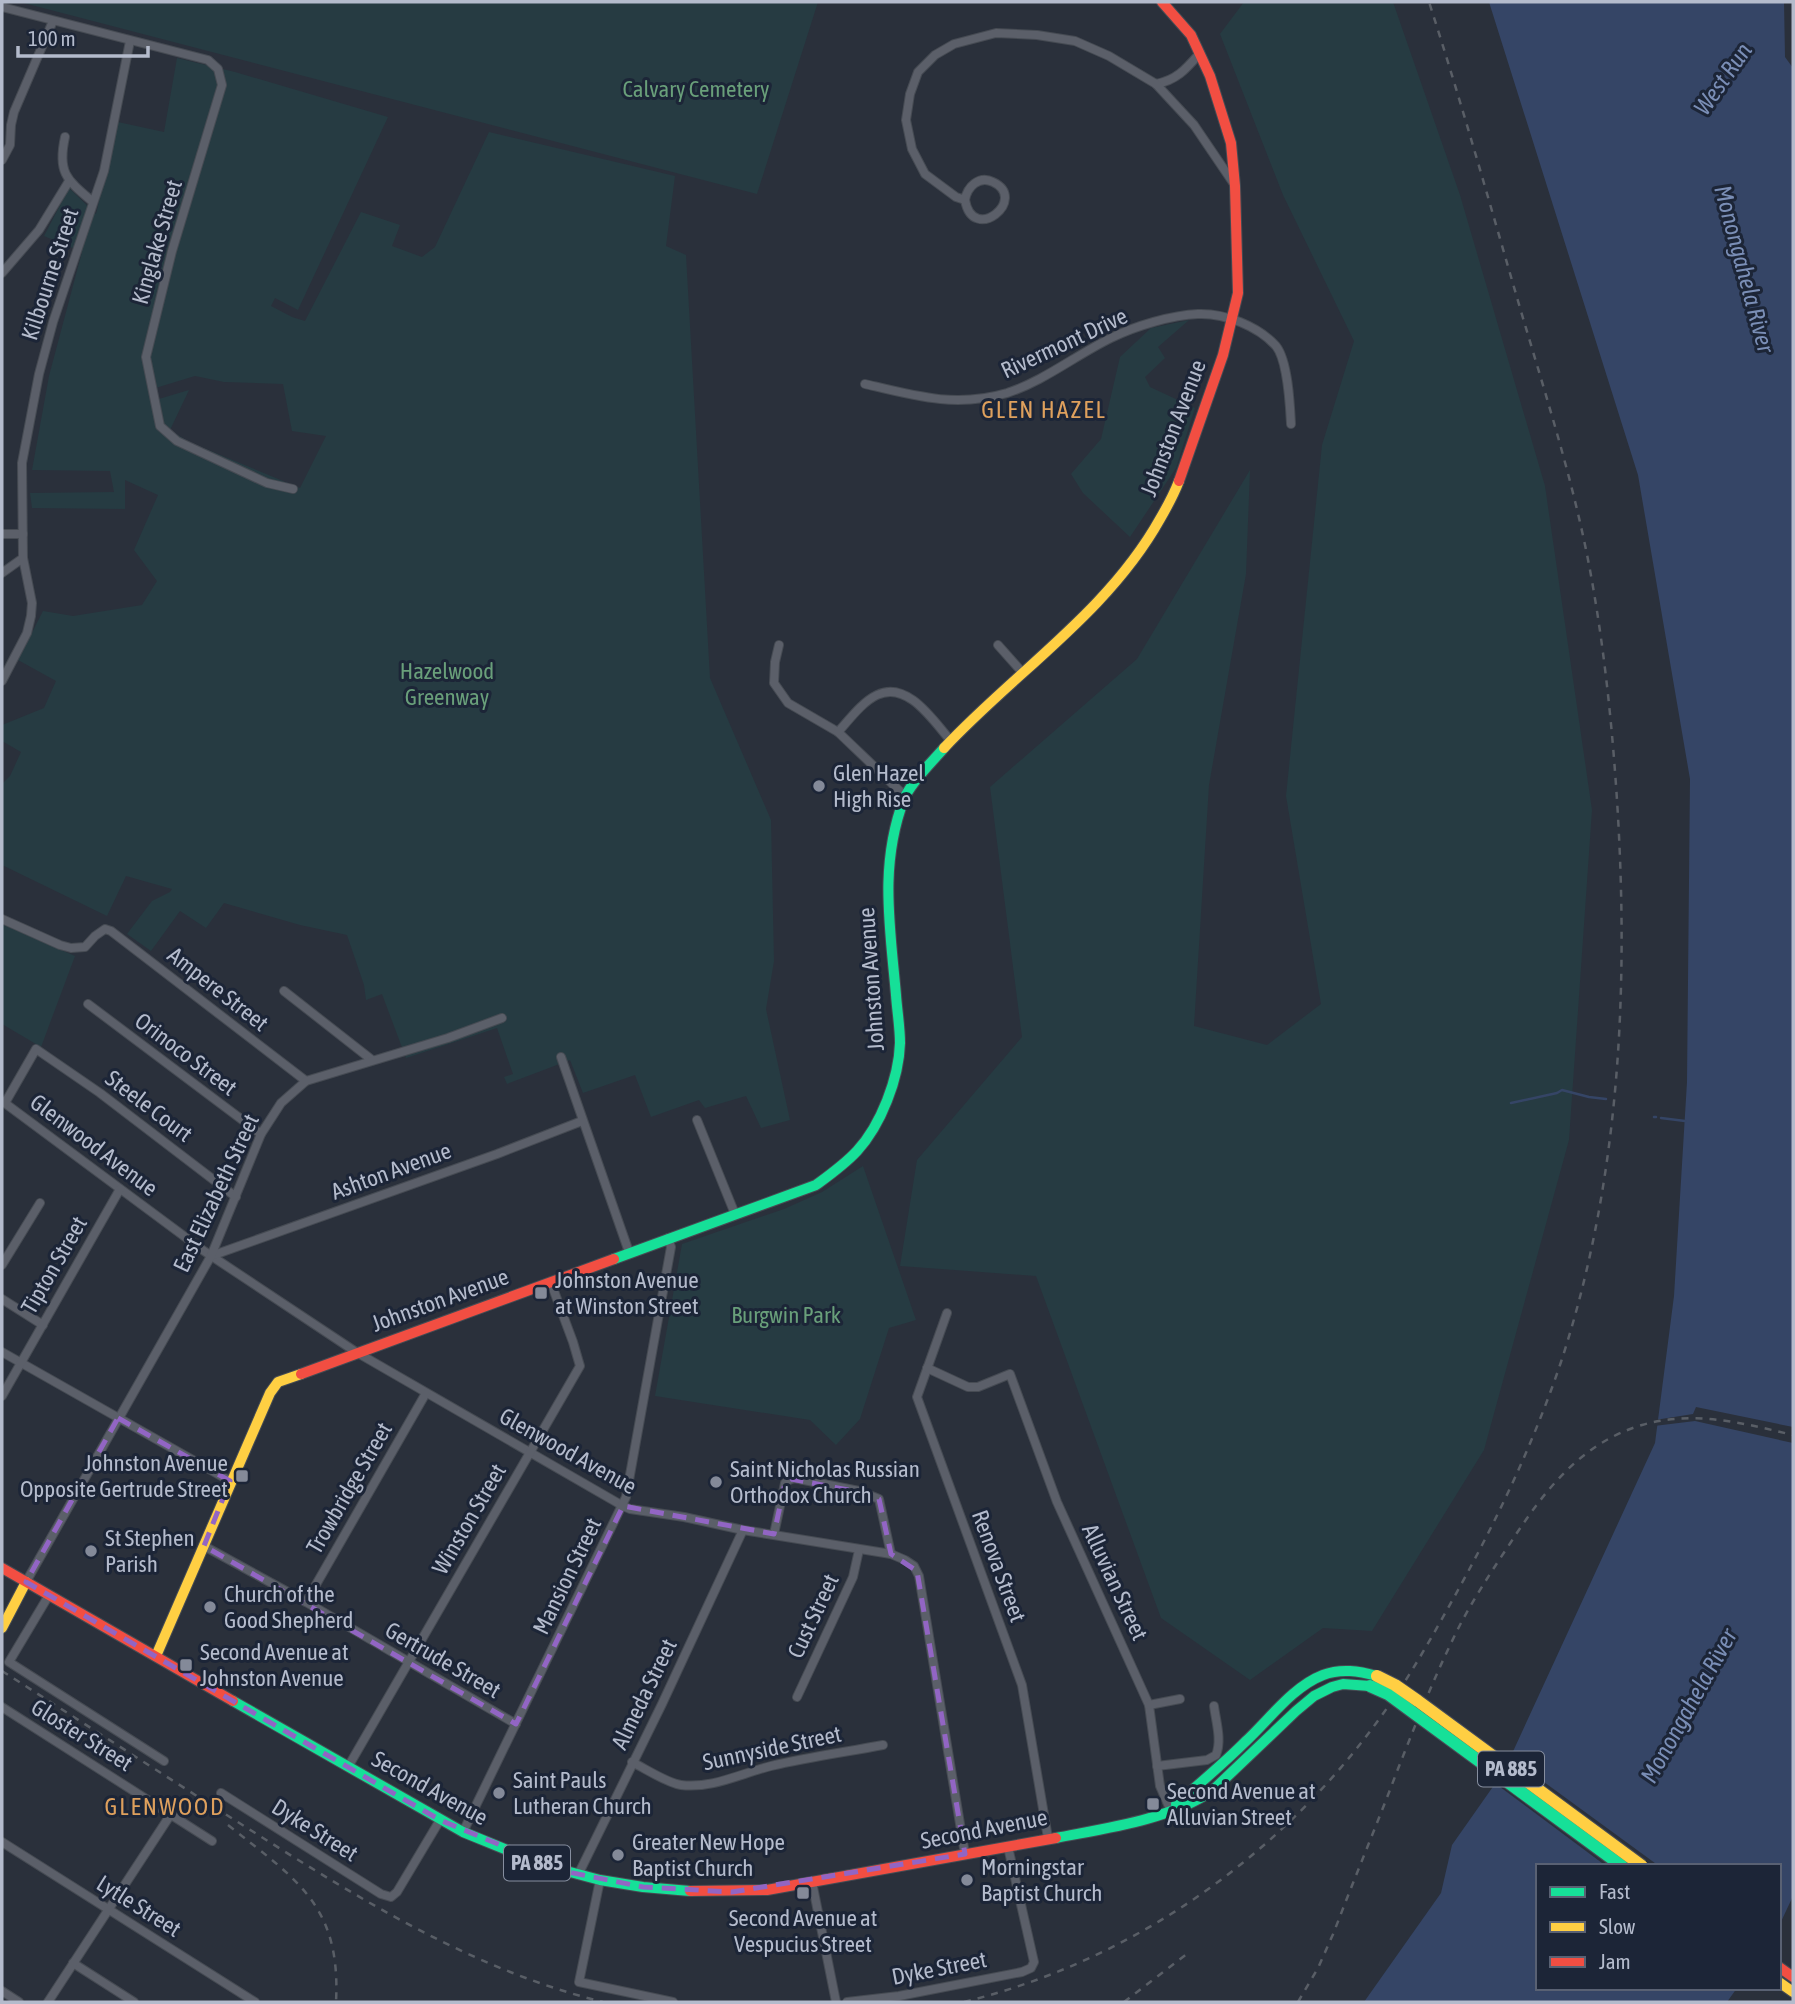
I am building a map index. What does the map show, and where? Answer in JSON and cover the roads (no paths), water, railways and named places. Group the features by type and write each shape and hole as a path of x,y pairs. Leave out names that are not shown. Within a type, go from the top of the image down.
{"street":[{"name":"Johnston Avenue","path":"156,1656 230,1482 275,1385 282,1379 816,1185 841,1167 859,1149 876,1123 894,1082 900,1043 887,890 891,846 905,796 927,766 951,741 1109,591 1148,540 1176,490 1223,355 1238,293 1231,143 1200,53 1191,35 1162,2"},
{"path":"2,7 130,41"},
{"path":"2,160 9,145 14,112 52,21"},
{"path":"965,200 956,197 925,174 912,149 906,120 910,94 918,72 935,54 954,44 996,33 1037,35 1075,41 1109,56 1156,84 1194,125 1235,186"},
{"name":"Kinglake Street","path":"130,41 208,60 218,69 222,85 172,251 146,357 160,426 177,440 267,483 293,489"},
{"name":"Kilbourne Street","path":"2,681 27,633 31,616 32,603 23,558 22,463 39,374 53,322 104,171 130,41"},
{"path":"1156,84 1169,81 1183,73 1200,53"},
{"path":"65,136 61,156 69,181 93,202"},
{"path":"988,180 999,186 1004,198 1001,210 986,219 969,211 965,200 970,187 988,180"},
{"path":"2,273 39,230 69,181"},
{"name":"Rivermont Drive","path":"865,384 923,398 965,401 1005,393 1027,386 1113,337 1166,319 1200,314 1230,319 1257,331 1277,347 1283,365 1291,424"},
{"path":"2,534 23,534"},
{"path":"2,573 23,558"},
{"path":"779,645 774,683 788,703 838,733 905,796"},
{"path":"998,645 1022,672"},
{"path":"838,733 868,701 878,694 890,692 904,695 915,702 951,741"},
{"name":"Ampere Street","path":"2,919 71,948 85,947 105,929 111,931 306,1082"},
{"path":"285,991 372,1060"},
{"name":"Orinoco Street","path":"88,1004 261,1134"},
{"name":"East Elizabeth Street","path":"26,1582 211,1256 261,1134 281,1103 306,1082 448,1038 502,1018"},
{"name":"Steele Court","path":"4,1102 36,1049 82,1080 236,1197"},
{"path":"561,1057 629,1252"},
{"name":"Glenwood Avenue","path":"4,1102 211,1256 356,1352 623,1506 743,1530 891,1554 914,1566 918,1571 965,1854"},
{"path":"697,1120 734,1214"},
{"name":"Ashton Avenue","path":"211,1256 582,1121"},
{"name":"Tipton Street","path":"2,1396 120,1189"},
{"path":"2,1265 40,1203"},
{"name":"Mansion Street","path":"463,1832 623,1506 670,1251 668,1238"},
{"name":"Winston Street","path":"348,1767 580,1366 551,1283"},
{"path":"2,1299 43,1325"},
{"name":"Renova Street","path":"947,1313 917,1397 1022,1685 1048,1838"},
{"path":"2,1352 230,1482"},
{"name":"Alluvian Street","path":"927,1368 968,1387 978,1387 1010,1374 1057,1502 1149,1705 1160,1786 1170,1809"},
{"name":"Trowbridge Street","path":"306,1602 426,1393"},
{"path":"774,1534 785,1483 791,1479 859,1491 879,1499 891,1554"},
{"name":"Almeda Street","path":"578,1875 743,1530"},
{"name":"Gertrude Street","path":"204,1546 516,1724"},
{"name":"Cust Street","path":"797,1697 853,1577 859,1550"},
{"name":"Second Avenue","path":"2,1568 463,1832 520,1857 578,1875 662,1890 767,1890 1120,1826 1144,1819 1197,1801 1212,1791 1315,1695 1328,1688 1373,1681"},
{"path":"2,1628 26,1582"},
{"path":"49,1595 9,1662 164,1761"},
{"name":"PA 885","path":"1373,1681 1619,1864"},
{"name":"PA 885","path":"1373,1681 1395,1685 1639,1864"},
{"path":"1149,1705 1180,1699"},
{"path":"1157,1766 1207,1760 1216,1755 1219,1737 1214,1706"},
{"name":"Gloster Street","path":"2,1707 212,1841"},
{"name":"Sunnyside Street","path":"632,1762 673,1783 696,1785 713,1783 770,1766 883,1745"},
{"name":"Dyke Street","path":"221,1793 391,1898 440,1820"},
{"path":"48,2002 171,1814"},
{"name":"Lytle Street","path":"2,1842 255,2002"},
{"name":"Dyke Street","path":"847,2002 899,1996 1031,1968 1034,1962 1008,1847"},
{"path":"600,1880 579,1982 673,2002"},
{"path":"812,1882 836,2002"},
{"path":"74,1963 134,2002"},
{"path":"2,1992 19,2002"}],"water":[{"path":"1489,2 1784,2 1785,57 1793,68 1793,1896 1781,1922 1781,1864 1536,1864 1536,1990 1736,1990 1727,2002 1364,2002 1441,1893 1452,1845 1504,1771 1655,1443 1674,1296 1687,1082 1690,779 1638,475"}],"waterway":[{"path":"1511,1103 1562,1090 1606,1099"},
{"path":"1661,1118 1685,1121"}],"railway":[{"path":"964,2002 1025,1984 1084,1960 1141,1932 1195,1898 1246,1860 1293,1818 1337,1772 1377,1722 1410,1674 1491,1528 1536,1430 1561,1362 1581,1294 1608,1154 1620,1013 1620,871 1607,685 1590,570 1567,468 1429,2"},
{"path":"1298,2002 1318,1968 1334,1932 1452,1641 1491,1572 1551,1487 1582,1456 1620,1433 1642,1425 1699,1418 1793,1435"},
{"path":"2,1671 252,1831 421,1931 509,1972 603,2002"},
{"path":"228,1825 275,1862 310,1898 331,1941 336,1969 336,2002"},
{"path":"1124,2002 1188,1953"}],"place":[{"name":"Glen Hazel High Rise","path":"819,786"},
{"name":"Johnston Avenue at Winston Street","path":"541,1293"},
{"name":"Johnston Avenue Opposite Gertrude Street","path":"242,1476"},
{"name":"Saint Nicholas Russian Orthodox Church","path":"716,1482"},
{"name":"St Stephen Parish","path":"91,1551"},
{"name":"Church of the Good Shepherd","path":"210,1607"},
{"name":"Second Avenue at Johnston Avenue","path":"186,1665"},
{"name":"Saint Pauls Lutheran Church","path":"499,1793"},
{"name":"Second Avenue at Alluvian Street","path":"1153,1804"},
{"name":"Greater New Hope Baptist Church","path":"618,1855"},
{"name":"Morningstar Baptist Church","path":"967,1880"},
{"name":"Second Avenue at Vespucius Street","path":"803,1893"}],"district":[{"name":"GLEN HAZEL","path":"1044,410"},
{"name":"GLENWOOD","path":"165,1807"}],"water label":[{"name":"West Run","path":"1723,79"},
{"name":"Monongahela River","path":"1744,269"},
{"name":"Monongahela River","path":"1689,1706"}],"park label":[{"name":"Calvary Cemetery","path":"696,89"},
{"name":"Hazelwood Greenway","path":"447,684"},
{"name":"Burgwin Park","path":"786,1315"}]}
